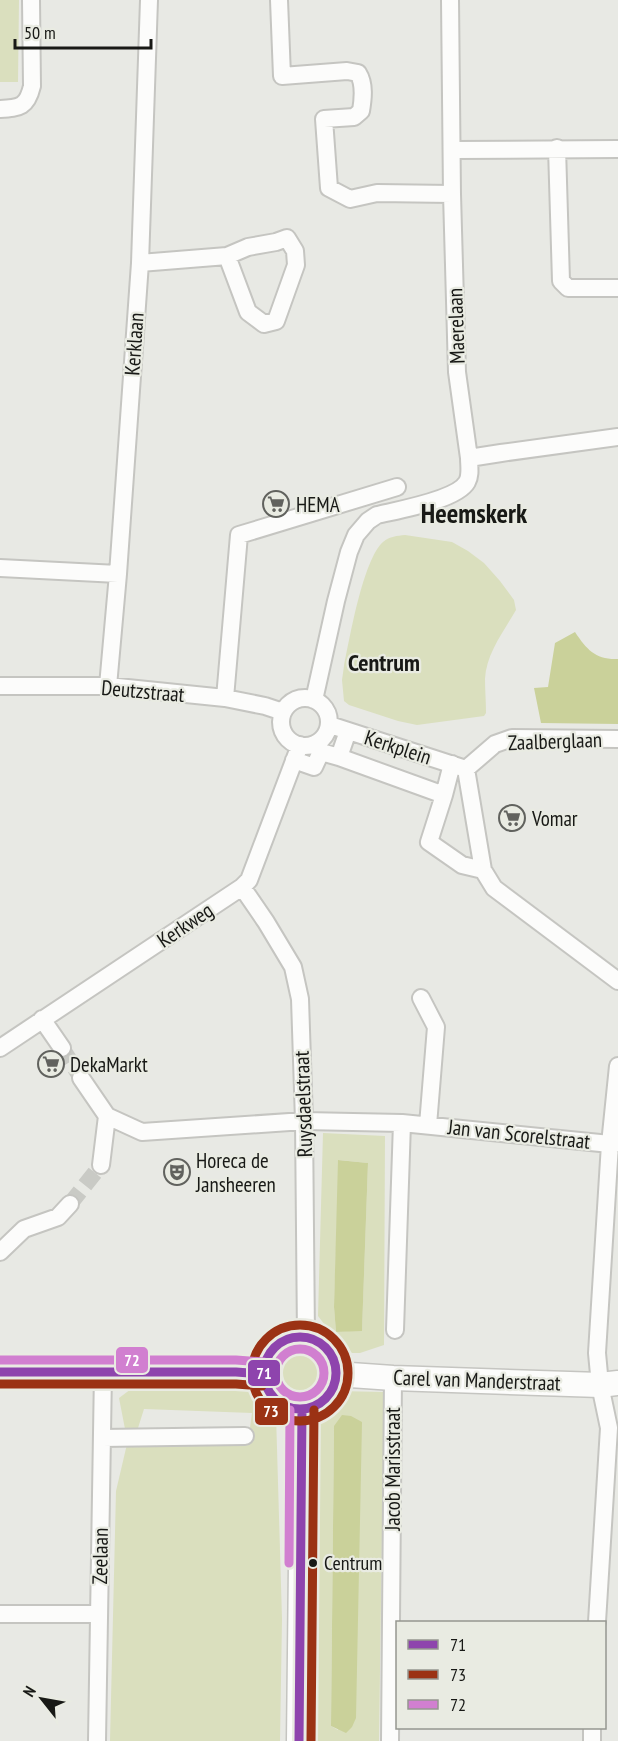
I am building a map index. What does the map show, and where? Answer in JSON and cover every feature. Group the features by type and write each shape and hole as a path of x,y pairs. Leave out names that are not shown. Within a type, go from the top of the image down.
{"street":[{"path":"0,109 23,105 30,97 32,86 31,0"},
{"name":"Kerklaan","path":"108,686 140,263 149,0"},
{"path":"279,0 282,76 347,71 358,73 362,79 361,111 354,117 324,119 329,188 350,199 377,193 452,194"},
{"name":"Maerelaan","path":"314,700 336,601 349,552 357,534 368,521 377,515 449,496 461,490 470,473 457,372 450,0"},
{"path":"557,148 561,281 568,288 618,288"},
{"path":"453,150 618,149"},
{"path":"140,263 227,256 248,247 287,238 295,251 296,265 276,321 264,324 248,312 227,256"},
{"path":"469,458 618,437"},
{"path":"225,698 239,535 397,487"},
{"path":"0,568 118,574"},
{"name":"Deutzstraat","path":"0,686 108,686 225,698 284,712"},
{"path":"297,752 320,741 330,725 326,711 314,700 305,698 296,700 284,712 282,721 283,730 297,752 314,767 321,752 444,795"},
{"name":"Kerkplein","path":"330,725 459,766"},
{"path":"339,757 348,731"},
{"name":"Zaalberglaan","path":"459,766 495,744 512,738 618,739"},
{"name":"Kerkweg","path":"0,1048 242,887 249,880 254,868 297,752"},
{"path":"459,766 444,795 429,842 462,865 483,870"},
{"path":"459,766 483,870 494,888 618,981"},
{"name":"Ruysdaelstraat","path":"242,887 293,968 300,999 304,1121 306,1337"},
{"name":"Jan van Scorelstraat","path":"421,998 436,1027 428,1125"},
{"path":"42,1020 62,1048"},
{"name":"Jan van Scorelstraat","path":"106,1116 142,1132 304,1121 402,1123 614,1144 618,1066"},
{"path":"81,1078 106,1116 101,1165"},
{"path":"395,1330 402,1123"},
{"path":"597,1621 609,1428 609,1384 597,1353 614,1144"},
{"path":"0,1252 24,1229 58,1217 70,1204"},
{"path":"306,1337 316,1340 331,1354 336,1374 329,1394 322,1402 302,1410 287,1408 275,1400 266,1389 263,1374 266,1359 276,1346 290,1338 306,1337"},
{"path":"0,1372 263,1374"},
{"name":"Zeelaan","path":"97,1741 103,1372"},
{"name":"Carel van Manderstraat","path":"336,1374 393,1378 609,1384"},
{"name":"Jacob Marisstraat","path":"390,1741 393,1378"},
{"path":"298,1741 302,1563 302,1410"},
{"path":"102,1438 245,1436"},
{"path":"0,1614 99,1614"}],"shaded area":[{"path":"0,0 19,0 18,82 0,82"},
{"path":"405,535 452,542 468,551 484,563 514,600 516,610 496,643 486,670 486,713 484,716 417,725 349,705 344,701 342,680 344,666 363,581 376,551 383,542 391,537"},
{"path":"575,632 593,653 604,658 618,659 618,724 541,723 534,688 548,687 555,643"},
{"path":"323,1133 385,1136 384,1345 360,1353 352,1353 334,1337 318,1316","holes":["339,1160 368,1163 362,1330 336,1332 334,1307"]},
{"path":"338,1160 368,1163 362,1331 336,1332 334,1307"},
{"path":"300,1354 308,1355 314,1360 319,1366 319,1382 314,1388 308,1393 300,1394 292,1393 286,1388 281,1382 280,1374 281,1366 286,1360 292,1355"},
{"path":"131,1389 256,1391 259,1400 276,1414 282,1619 280,1741 110,1741 116,1491 127,1444 248,1442 252,1413 144,1409 138,1428 125,1429 119,1398"},
{"path":"337,1391 384,1392 379,1741 310,1741 318,1413 323,1410","holes":["334,1426 338,1730 331,1726"]},
{"path":"342,1415 351,1416 362,1422 356,1718 346,1733 331,1726 334,1426"}],"tunnel":[{"path":"62,1048 81,1078"},
{"path":"70,1204 101,1165"}],"transit line":[{"name":"73","path":"300,1325 318,1329 334,1339 344,1355 348,1373 344,1391 334,1407 318,1417 300,1421 282,1417 266,1407 256,1391 252,1373 256,1355 266,1339 282,1329 300,1325"},
{"name":"71","path":"300,1337 314,1340 326,1347 333,1359 336,1373 333,1387 326,1399 314,1406 300,1409 286,1406 274,1399 267,1387 264,1373 267,1359 274,1347 286,1340 300,1337"},
{"name":"72","path":"295,1349 305,1349 317,1356 324,1368 324,1373 324,1378 317,1390 305,1397 295,1397 280,1386 276,1378 276,1368 287,1353 295,1349"},
{"name":"72","path":"0,1360 264,1362"},
{"name":"71","path":"0,1372 263,1374"},
{"name":"73","path":"0,1384 236,1384 262,1386"},
{"name":"72","path":"289,1563 290,1410"},
{"name":"71","path":"299,1741 302,1410"},
{"name":"73","path":"311,1741 314,1410"}],"place":[{"name":"HEMA","path":"276,504"},
{"name":"Vomar","path":"512,818"},
{"name":"DekaMarkt","path":"51,1064"},
{"name":"Horeca de Jansheeren","path":"177,1172"},
{"name":"Centrum","path":"313,1563"}],"district":[{"name":"Heemskerk","path":"474,513"},
{"name":"Centrum","path":"384,662"}]}
